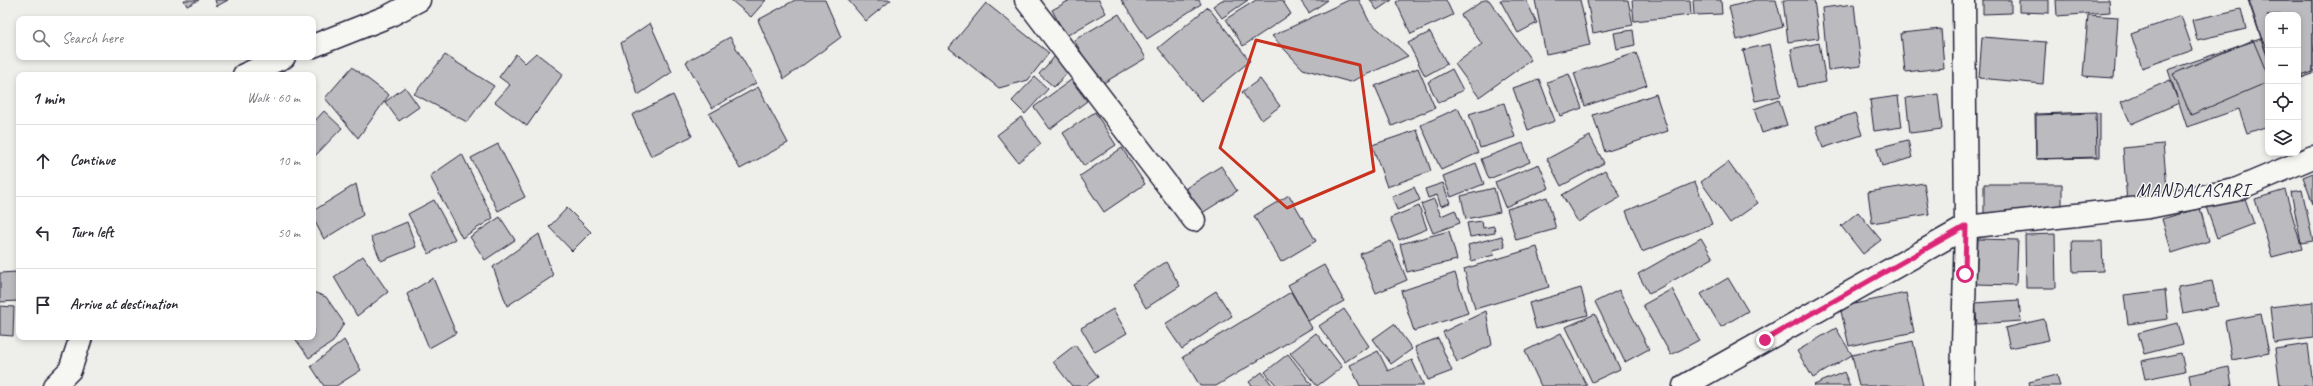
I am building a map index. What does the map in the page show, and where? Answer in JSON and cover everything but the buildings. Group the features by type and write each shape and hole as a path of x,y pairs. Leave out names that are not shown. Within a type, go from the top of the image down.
{"street":[{"path":"316,45 389,16 419,0"},
{"path":"1026,0 1194,220"},
{"path":"1962,386 1966,226 1964,0"},
{"path":"251,72 277,60"},
{"path":"1684,386 1966,226 2149,207 2235,190 2313,157"},
{"path":"54,386 70,370 80,340"}],"highlighted area":[{"path":"1256,40 1360,65 1374,171 1287,208 1220,148"}],"district":[{"name":"MANDALASARI","path":"2193,190"}],"route":[{"path":"1765,340 1966,226 1965,274"}]}
